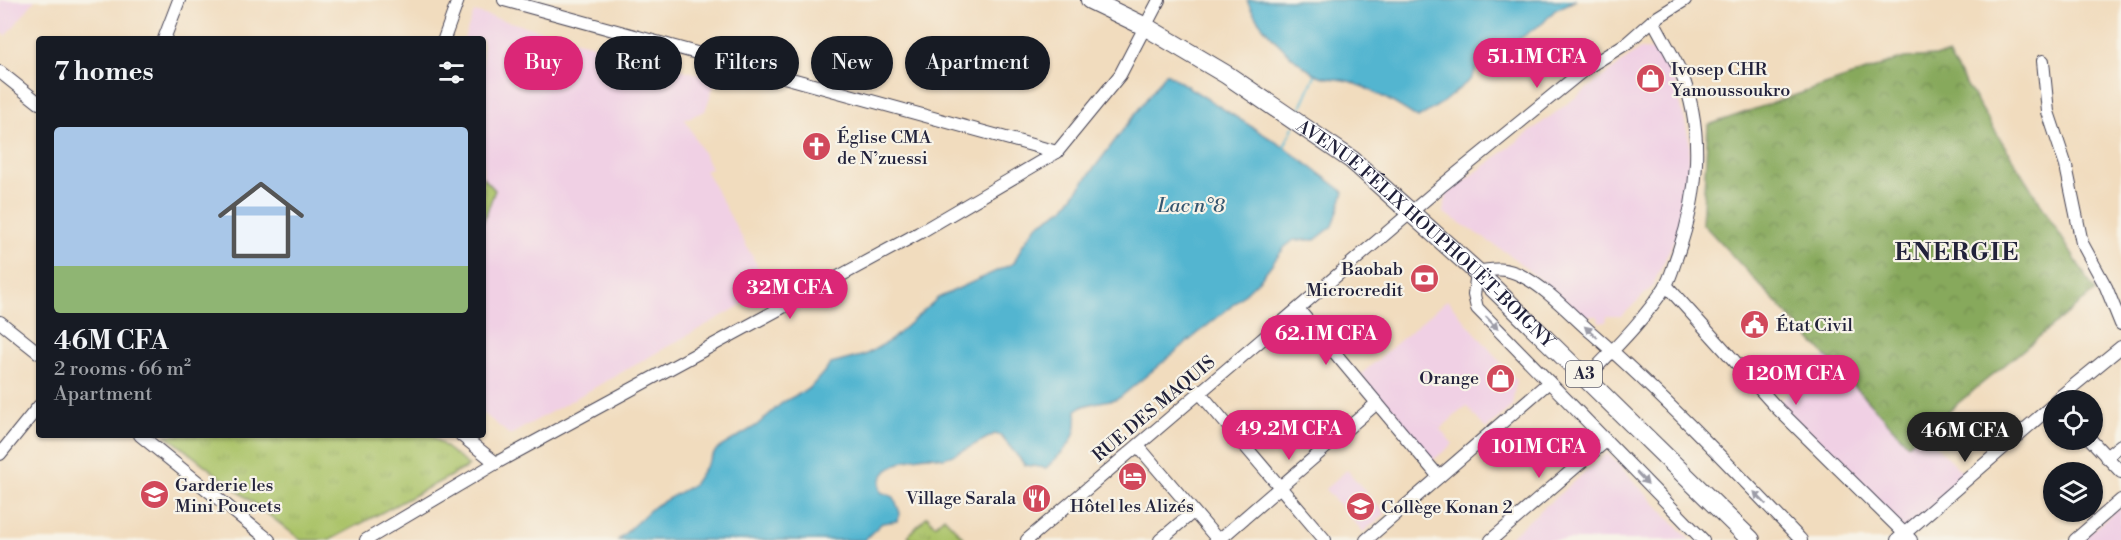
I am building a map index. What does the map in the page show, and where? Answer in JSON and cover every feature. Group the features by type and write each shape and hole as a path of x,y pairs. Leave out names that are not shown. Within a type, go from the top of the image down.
{"highway":[{"name":"AVENUE FÉLIX HOUPHOUËT-BOIGNY","path":"1090,0 1146,27 1227,75 1320,136 1413,211 1587,377 1751,540"}],"street":[{"path":"165,36 179,0"},
{"path":"445,36 458,0"},
{"path":"504,0 1057,152"},
{"path":"366,540 496,463 919,233 1057,152 1120,75 1159,0"},
{"name":"RUE DES MAQUIS","path":"1027,540 1413,211 1585,69 1627,43 1653,21 1685,0"},
{"path":"1587,377 1644,315 1666,285 1690,214 1696,177 1693,117 1684,81 1653,21"},
{"path":"2043,61 2048,112 2067,166 2082,243 2106,287 2121,324"},
{"path":"0,72 36,101"},
{"path":"1703,540 1477,308 1474,295 1478,272 1502,269 1524,277 1612,351 1685,419 1801,540"},
{"path":"1666,285 1775,406 1905,538 2043,413"},
{"path":"1298,309 1439,477"},
{"path":"0,322 36,351"},
{"path":"2069,390 2121,347"},
{"path":"1366,540 1549,382"},
{"path":"1200,393 1325,540"},
{"path":"1138,446 1219,540 1377,404"},
{"path":"0,454 36,409"},
{"path":"144,438 269,540"},
{"path":"464,438 496,463"},
{"path":"1491,540 1606,441"},
{"path":"2106,457 2121,445"},
{"path":"2100,450 2121,472"},
{"path":"2075,540 2121,500"},
{"path":"1161,540 1193,512"}],"shaded area":[{"path":"0,0 35,0 6,36 0,31"},
{"path":"474,12 561,36 504,36 504,90 583,90 583,42 595,46 595,90 682,90 682,70 694,73 694,90 712,90 705,111 685,119 711,168 705,170 770,289 510,435 486,415 486,36 465,36"},
{"path":"1640,49 1662,50 1675,81 1690,143 1688,198 1680,228 1652,287 1622,316 1607,316 1606,322 1599,322 1598,316 1584,316 1510,255 1443,212 1447,194"},
{"name":"Orange","path":"1447,300 1516,380 1512,406 1486,429 1466,406 1440,429 1453,444 1432,461 1360,375"},
{"path":"1826,356 1907,444 1922,432 1969,479 1905,534 1778,403"},
{"path":"1607,453 1690,540 1506,540"},
{"name":"Collège Konan 2","path":"1347,470 1385,514 1363,532 1325,489"},
{"path":"2121,506 2121,540 2081,540 2103,522"}],"green space":[{"path":"1948,55 2095,291 1908,444 1702,223 1708,125 1904,58"},
{"path":"486,180 495,190 486,215"},
{"path":"170,438 435,438 469,466 330,540 301,540"},
{"path":"927,516 935,525 944,517 966,540 912,540 908,536"}],"water":[{"path":"1247,0 1576,0 1555,10 1543,23 1513,43 1484,54 1471,79 1442,103 1418,118 1387,99 1349,81 1318,75 1305,67 1266,30"},
{"name":"Lac n°8","path":"1166,73 1284,147 1344,192 1333,226 1315,240 1294,240 1285,247 1261,278 1235,303 1119,398 1080,407 1076,410 1076,429 1070,443 1046,468 1025,465 1001,436 995,434 950,456 914,458 889,470 880,483 881,492 894,497 900,513 897,521 882,523 864,540 618,540 653,507 693,485 717,449 756,426 783,402 810,388 831,364 865,355 891,340 938,298 1014,263 1022,246 1036,226 1064,208"}],"waterway":[{"path":"1298,114 1315,75"},
{"path":"1284,147 1293,127"}],"place":[{"name":"Ivosep CHR Yamoussoukro","path":"1650,79"},
{"name":"Église CMA de N’zuessi","path":"816,147"},
{"name":"Baobab Microcredit","path":"1424,279"},
{"name":"État Civil","path":"1755,325"},
{"name":"Orange","path":"1500,378"},
{"name":"Hôtel les Alizés","path":"1132,477"},
{"name":"Garderie les Mini Poucets","path":"154,495"},
{"name":"Village Sarala","path":"1037,498"},
{"name":"Collège Konan 2","path":"1360,507"}],"district":[{"name":"ENERGIE","path":"1957,253"}]}
